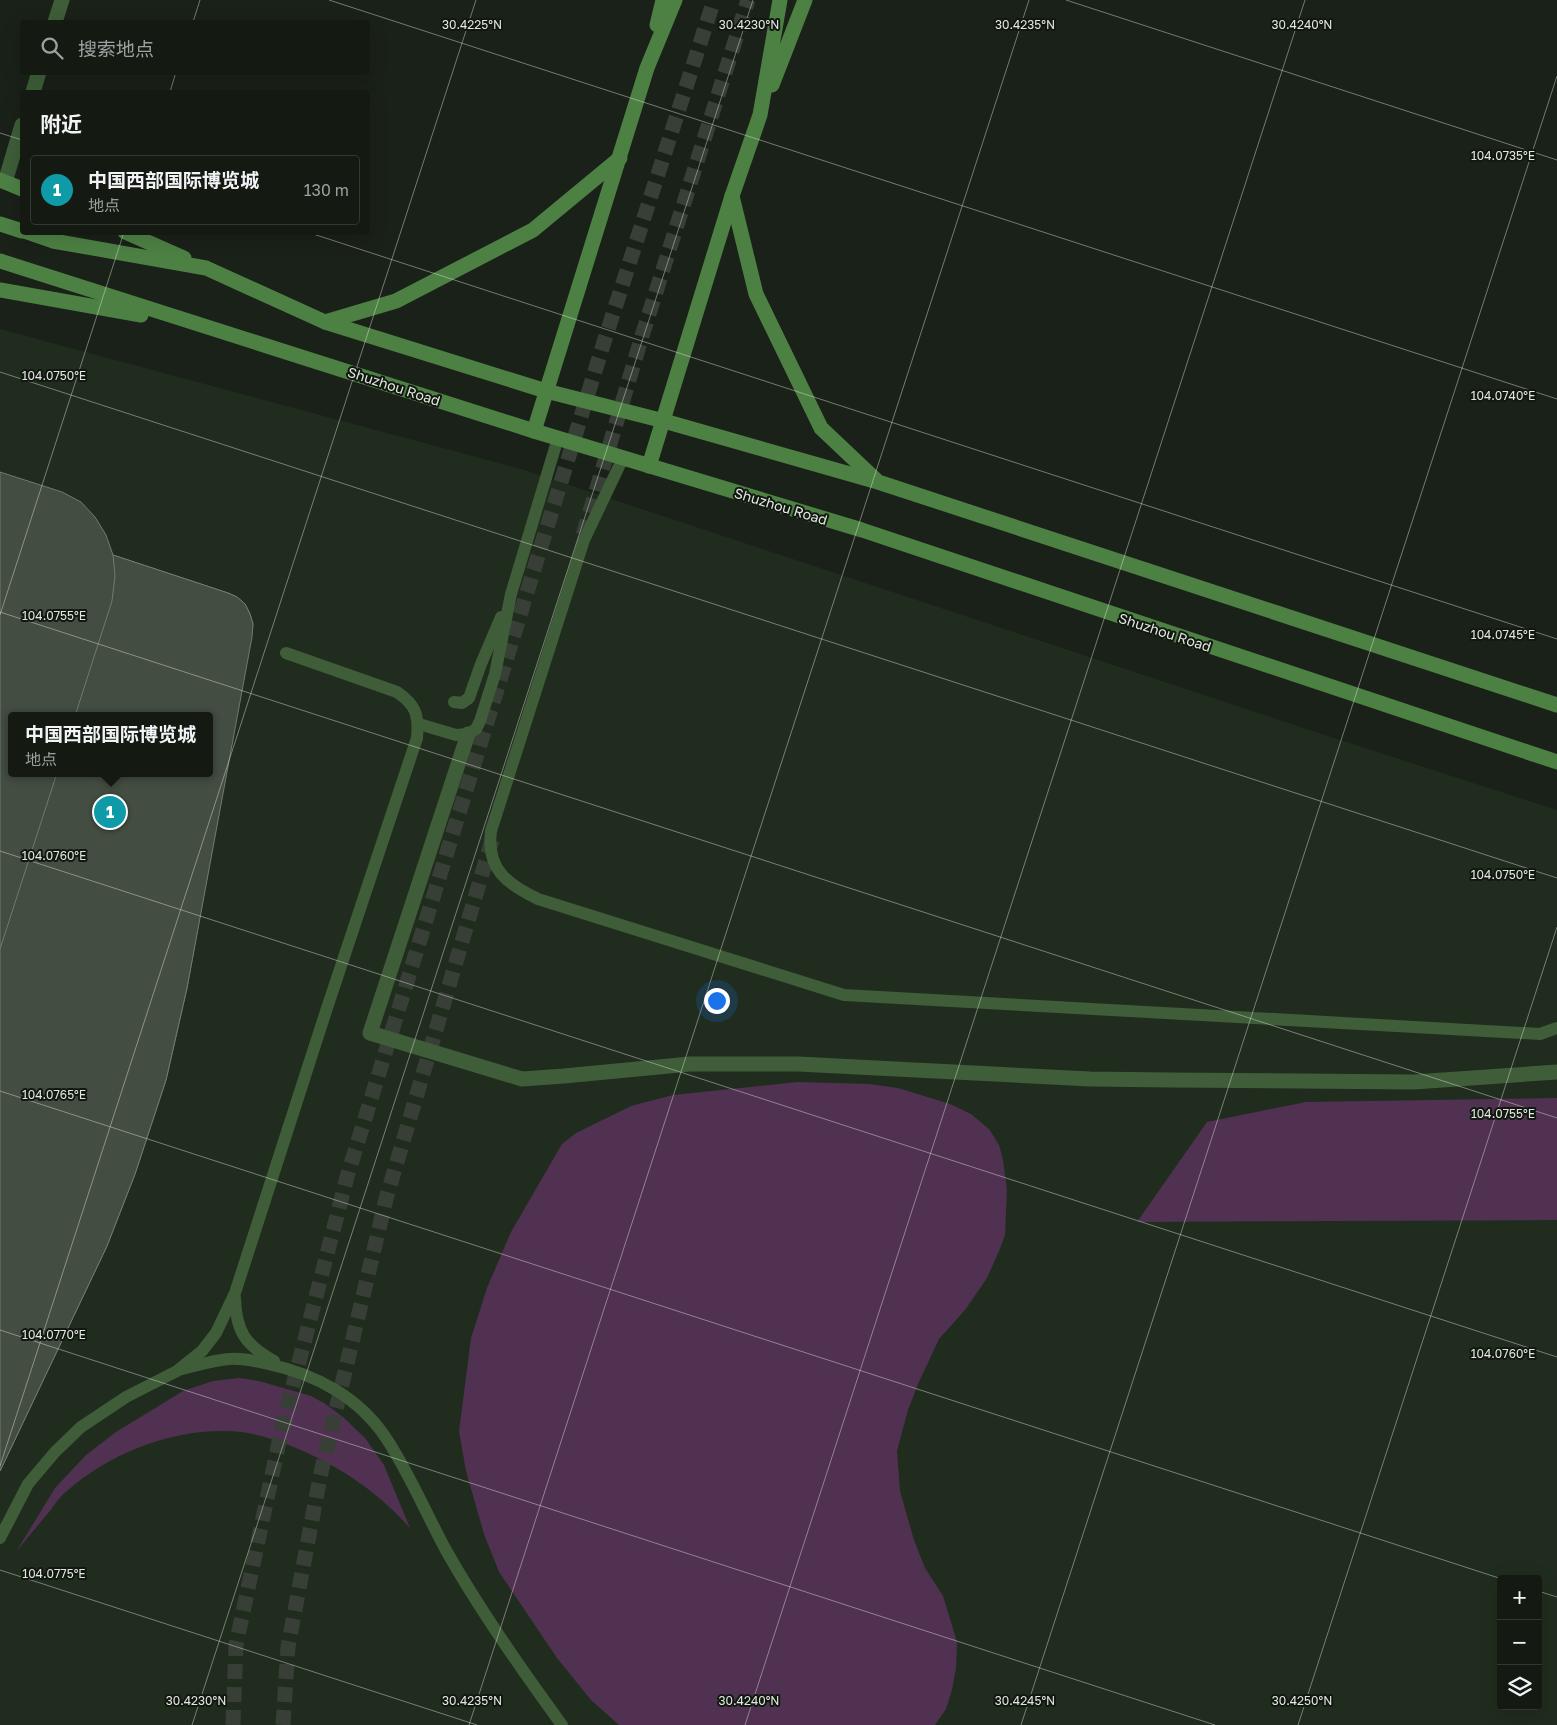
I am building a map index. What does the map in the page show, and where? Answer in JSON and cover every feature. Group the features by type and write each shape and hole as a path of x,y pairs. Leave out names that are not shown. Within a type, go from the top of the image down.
{"main road":[{"path":"534,431 647,68 663,0"},
{"path":"647,68 675,0"},
{"path":"760,115 780,0"},
{"path":"649,466 732,196 760,115 805,0"},
{"path":"325,322 396,301 532,230 620,158"},
{"path":"2,181 20,188"},
{"path":"732,196 756,294 821,428 878,482"},
{"path":"0,224 20,230"},
{"path":"35,235 52,241 206,268"},
{"path":"132,235 325,322 546,391 664,421 878,482 1557,705"},
{"name":"Shuzhou Road","path":"0,261 534,431 862,530 1557,762"},
{"path":"0,290 199,325"}],"street":[{"path":"56,20 62,0"},
{"path":"34,90 38,75"},
{"path":"2,181 20,131"},
{"path":"468,734 370,1033 522,1079 690,1064 798,1064 1090,1079 1170,1080 1414,1082 1557,1072"}],"lane":[{"path":"454,702 462,703 469,698 480,664 510,594 558,438"},
{"path":"623,458 584,540 491,831 490,843 495,865 504,878 516,888 538,899 844,995 1540,1034 1557,1028"},
{"path":"418,724 456,735 468,734 476,730 496,674 510,594"},
{"path":"177,1371 202,1350 216,1333 235,1293 417,738 418,724 416,712 410,700 398,692 286,653"},
{"path":"235,1293 236,1314 240,1330 248,1343 261,1354 337,1390 367,1414 386,1438 406,1472 447,1552 506,1649 562,1725"},
{"path":"0,1538 28,1484 55,1452 81,1427 126,1397 177,1371 206,1362 232,1359 256,1361 286,1367"}],"shaded area":[{"path":"0,329 521,469 1557,810 1557,1725 0,1725"},
{"path":"797,1082 869,1084 898,1088 950,1104 971,1114 989,1129 999,1145 1003,1160 1007,1190 1005,1235 987,1278 965,1310 939,1339 908,1410 897,1451 900,1491 914,1540 925,1568 943,1596 957,1642 956,1668 952,1690 946,1709 935,1725 619,1725 591,1700 557,1658 499,1572 484,1534 466,1471 459,1431 471,1338 487,1288 511,1232 562,1144 576,1133 631,1106 673,1095"},
{"path":"1557,1098 1557,1220 1137,1222 1207,1122 1306,1102"},
{"path":"239,1378 259,1381 311,1396 343,1417 365,1438 384,1465 410,1528 368,1489 338,1469 304,1451 253,1434 219,1431 172,1437 149,1444 105,1464 85,1476 62,1495 16,1552 55,1488 86,1455 116,1432 183,1391 213,1381"}],"building":[{"path":"0,472 62,492 81,502 95,517 106,535 113,555 237,597 245,604 253,624 187,988 166,1080 135,1174 107,1246 0,1471"},
{"path":"113,555 237,597 245,604 250,614 253,624 252,637 187,988 166,1080 135,1174 107,1246 0,1471 0,949 56,777 213,777 213,712 76,712 112,601 115,576"}],"tunnel":[{"path":"233,1725 236,1645 282,1428 347,1177 604,342 714,0"},
{"path":"583,535 642,336 748,0"},
{"path":"283,1725 288,1647 320,1477 386,1199 492,840"}],"place":[{"name":"中国西部国际博览城","path":"110,812"}]}
